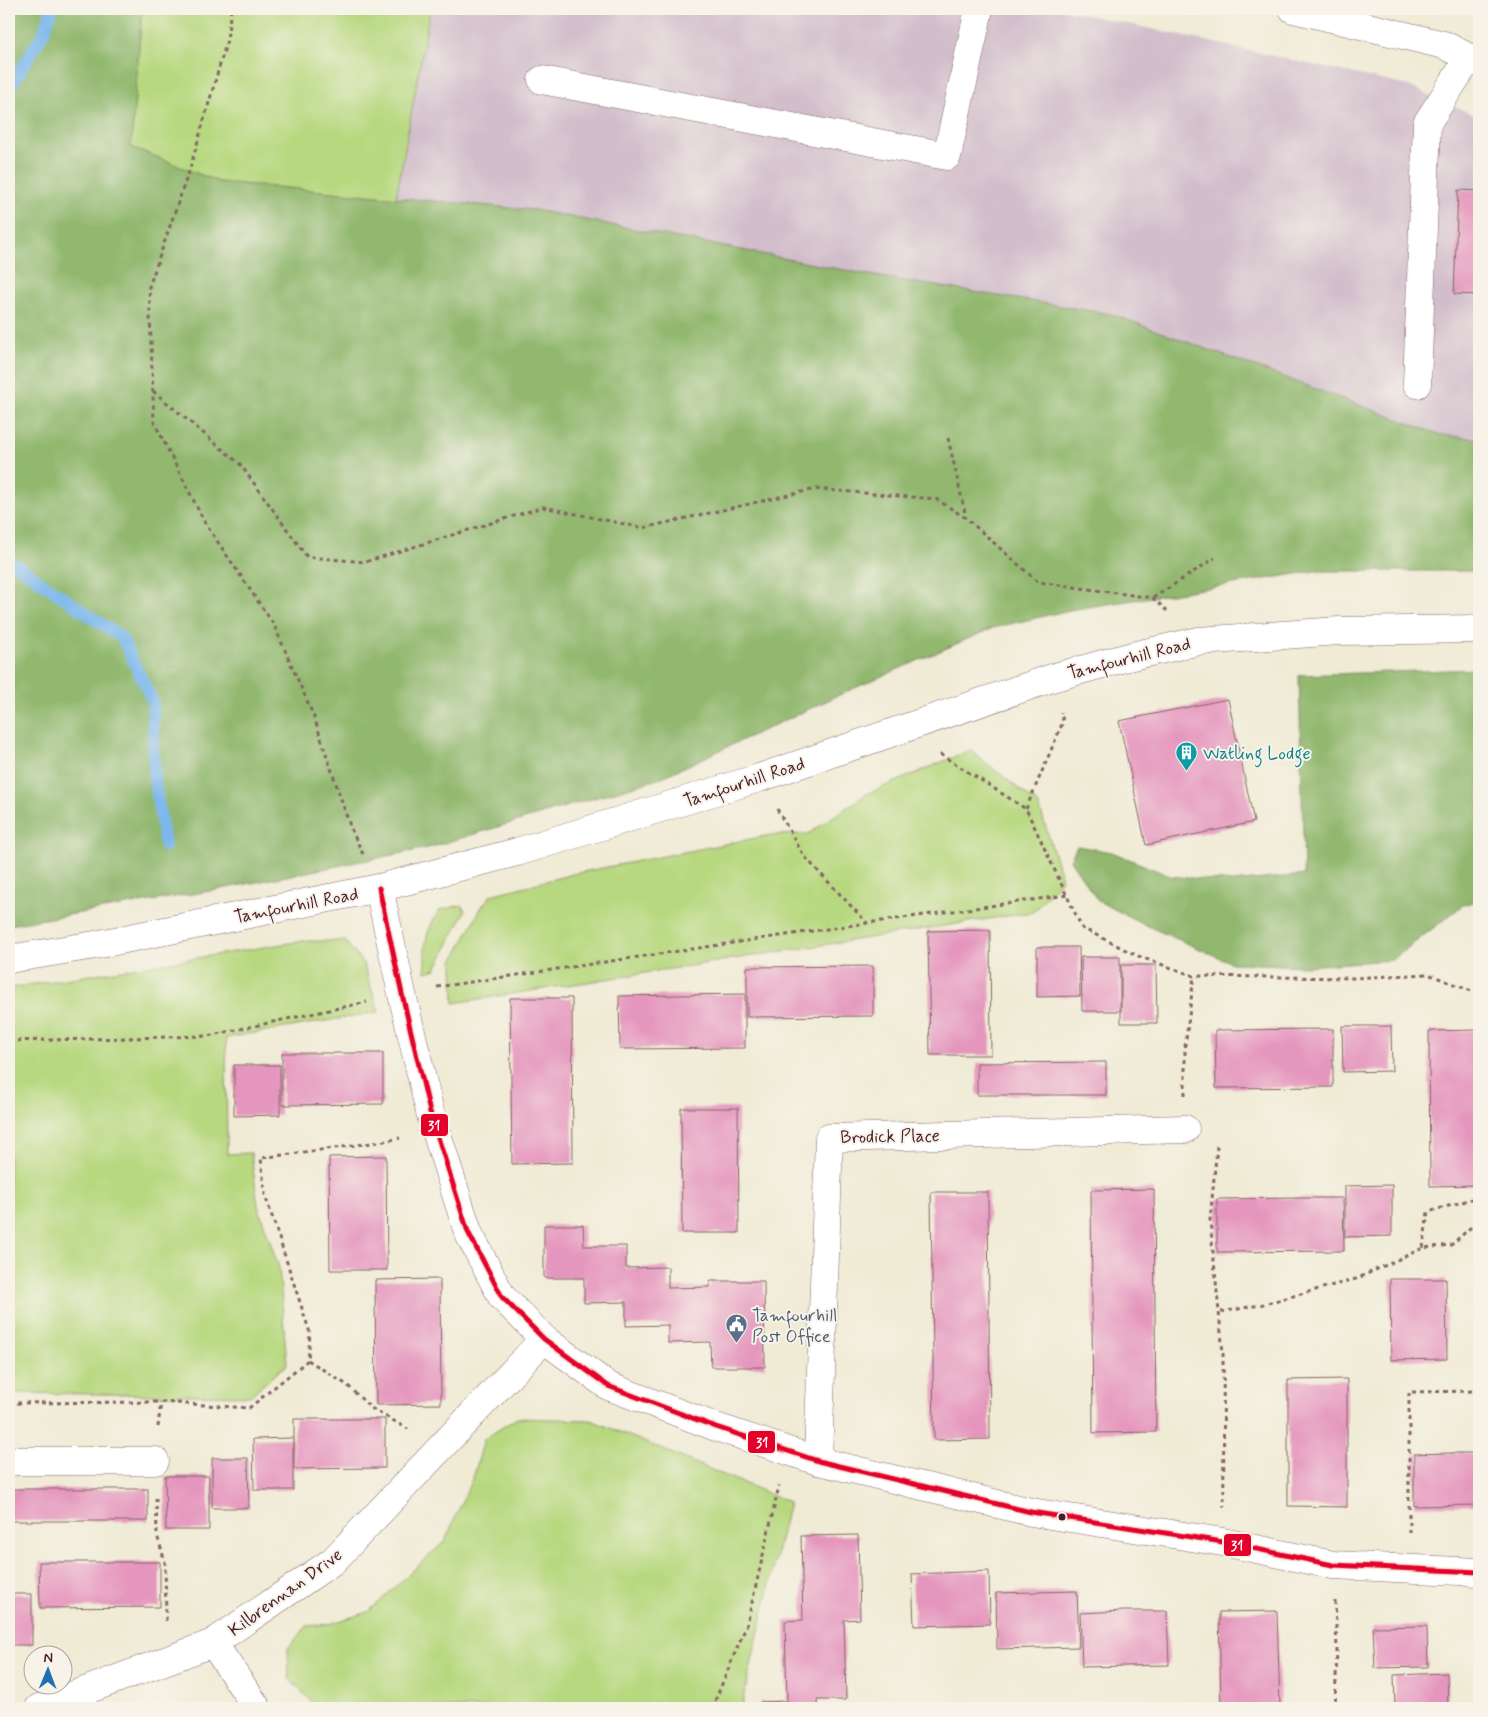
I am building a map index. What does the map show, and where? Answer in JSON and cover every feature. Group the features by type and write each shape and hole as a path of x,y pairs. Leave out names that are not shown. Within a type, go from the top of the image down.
{"street":[{"path":"542,80 947,156 980,9"},
{"path":"1293,9 1444,45 1474,60 1426,123 1416,384"},
{"name":"Tamfourhill Road","path":"9,960 95,945 379,888 517,852 759,778 1054,677 1132,656 1199,641 1339,631 1479,629"},
{"path":"379,888 402,994 436,1131 468,1232 502,1297 544,1339 608,1386 716,1427 818,1461 1031,1512 1223,1542 1333,1565 1479,1572"},
{"name":"Brodick Place","path":"818,1461 829,1138 1185,1129"},
{"name":"Kilbrennan Drive","path":"39,1708 213,1644 333,1561 544,1339"},
{"path":"9,1462 155,1462"},
{"path":"213,1644 257,1708"}],"path":[{"path":"231,9 227,40 191,165 149,287 154,422 205,524 274,625 314,718 351,830 379,888"},
{"path":"153,391 240,464 307,556 365,562 543,507 643,528 815,489 936,499 966,518 1038,582 1153,598 1199,641"},
{"path":"948,438 966,518"},
{"path":"1153,598 1215,558"},
{"path":"1026,808 1063,722 1054,677"},
{"path":"902,730 1026,808 1082,928 1138,956 1194,976 1354,978 1428,974 1479,994"},
{"path":"759,778 804,856 866,923"},
{"path":"9,1041 207,1036 465,982 1068,895"},
{"path":"1194,976 1185,1046 1185,1129 1218,1129 1210,1220 1223,1353 1224,1478"},
{"path":"9,1403 161,1402 249,1408 308,1360 310,1333 265,1195 261,1158 379,1142 436,1131"},
{"path":"1423,1248 1428,1212 1479,1197"},
{"path":"1220,1312 1260,1305 1356,1278 1423,1248 1451,1245 1479,1220"},
{"path":"308,1360 347,1386 371,1408 442,1448"},
{"path":"1410,1568 1410,1392 1479,1391"},
{"path":"161,1402 155,1462 157,1535 165,1562 165,1615 172,1659"},
{"path":"712,1708 747,1624 788,1451"},
{"path":"1333,1565 1337,1649 1335,1708"}],"shaded area":[{"path":"430,9 1061,9 1409,86 1479,117 1479,439 1441,435 1111,314 880,277 535,210 396,198"}],"green space":[{"path":"9,9 142,9 131,147 219,182 535,210 880,277 1111,314 1441,435 1479,439 1479,571 1315,571 1070,610 993,628 848,691 658,779 428,848 216,890 9,925"},
{"path":"142,9 430,9 396,198 219,182 131,147"},
{"path":"1479,669 1479,900 1463,905 1392,960 1305,966 1232,963 1152,928 1098,901 1070,860 1077,846 1112,852 1170,876 1232,882 1304,875 1299,675"},
{"path":"970,750 1039,805 1062,879 1033,912 454,1003 453,961 481,908 491,895 577,873 771,835 808,834 865,795"},
{"path":"462,905 465,911 436,969 426,972 425,947 431,925 440,910"},
{"path":"302,941 345,941 363,963 379,1012 226,1038 227,1154 251,1153 258,1206 279,1268 287,1364 250,1396 9,1393 9,988"},
{"path":"517,1418 591,1420 789,1502 741,1708 318,1708 289,1679 288,1648 307,1626 329,1624 368,1612 445,1541 475,1472 484,1439"}],"building":[{"path":"1458,190 1479,191 1479,295 1454,294"},
{"name":"Watling Lodge","path":"1228,699 1254,822 1146,845 1119,721"},
{"path":"990,930 991,1055 930,1055 928,931"},
{"path":"1037,947 1079,947 1080,996 1037,997"},
{"path":"1081,957 1120,957 1120,1011 1082,1011"},
{"path":"1121,965 1156,965 1157,1023 1121,1023"},
{"path":"873,966 873,1016 747,1017 747,967"},
{"path":"745,994 745,1048 620,1049 619,996"},
{"path":"510,998 572,998 573,1163 512,1164"},
{"path":"1342,1026 1391,1026 1392,1071 1343,1072"},
{"path":"1333,1029 1333,1087 1216,1088 1215,1030"},
{"path":"1477,1030 1479,1185 1430,1186 1429,1031"},
{"path":"282,1053 383,1053 383,1104 282,1105"},
{"path":"1106,1062 1106,1095 977,1095 977,1063"},
{"path":"234,1065 280,1065 280,1115 234,1116"},
{"path":"681,1108 738,1108 739,1233 682,1233"},
{"path":"386,1156 387,1270 330,1270 329,1157"},
{"path":"1392,1185 1392,1236 1345,1237 1345,1186"},
{"path":"1154,1189 1156,1432 1093,1433 1091,1190"},
{"path":"931,1192 988,1192 990,1439 934,1440"},
{"path":"1343,1198 1344,1251 1217,1252 1217,1199"},
{"path":"544,1225 583,1225 584,1246 626,1246 626,1268 668,1267 668,1288 710,1287 710,1281 764,1281 765,1367 711,1367 710,1342 668,1343 668,1325 626,1326 626,1302 584,1303 584,1278 544,1278"},
{"path":"440,1279 441,1404 376,1405 375,1280"},
{"path":"1390,1279 1446,1279 1447,1359 1391,1360"},
{"path":"1347,1379 1347,1507 1288,1506 1288,1380"},
{"path":"294,1419 385,1419 385,1468 294,1469"},
{"path":"293,1438 293,1490 254,1490 253,1439"},
{"path":"1479,1453 1479,1505 1414,1506 1414,1454"},
{"path":"212,1458 248,1458 249,1508 212,1508"},
{"path":"165,1476 209,1476 209,1530 166,1530"},
{"path":"9,1489 148,1489 148,1521 9,1521"},
{"path":"858,1535 860,1619 844,1620 846,1700 817,1700 818,1708 760,1708 760,1702 787,1701 785,1621 803,1620 801,1536"},
{"path":"39,1562 160,1562 160,1607 40,1608"},
{"path":"989,1571 990,1624 914,1626 912,1574"},
{"path":"1077,1591 1079,1647 997,1649 996,1593"},
{"path":"9,1594 32,1594 32,1644 9,1645"},
{"path":"1167,1611 1169,1665 1082,1667 1080,1613"},
{"path":"1277,1611 1280,1708 1221,1708 1219,1612"},
{"path":"1427,1626 1428,1667 1375,1668 1373,1627"},
{"path":"1447,1673 1448,1708 1395,1708 1394,1675"}],"waterway":[{"path":"9,89 44,32 52,9"},
{"path":"9,560 122,638 153,702 154,777 165,846"}],"transit line":[{"name":"31","path":"379,888 430,1112 468,1232 502,1297 544,1339 608,1386 716,1427 818,1461 1031,1512 1223,1542 1333,1565 1479,1572"}],"place":[{"name":"Watling Lodge","path":"1187,772"},
{"name":"Tamfourhill Post Office","path":"736,1344"}]}
